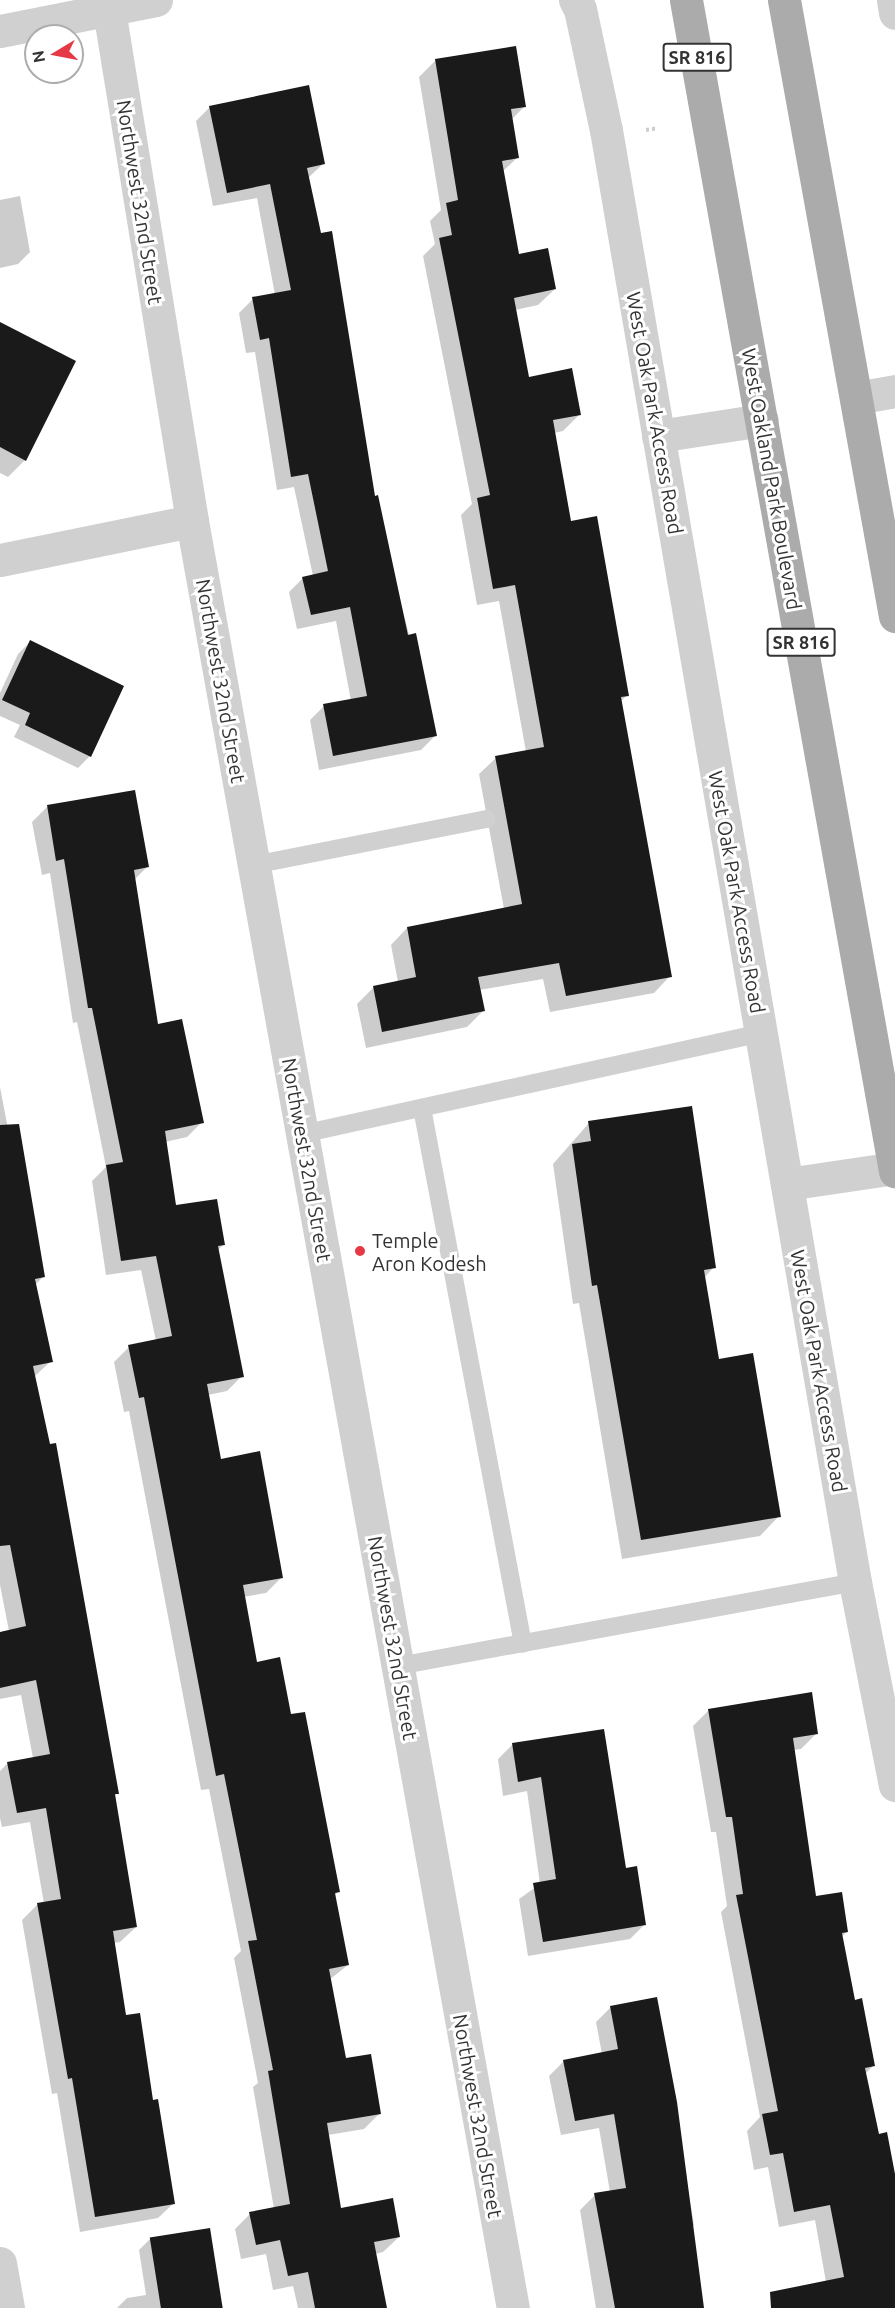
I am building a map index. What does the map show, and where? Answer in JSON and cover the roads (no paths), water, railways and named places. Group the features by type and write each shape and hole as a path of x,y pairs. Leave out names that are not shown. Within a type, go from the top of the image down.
{"main road":[{"name":"West Oakland Park Boulevard","path":"686,0 895,1170"},
{"path":"784,0 895,616"}],"street":[{"path":"0,31 156,0"},
{"name":"West Oak Park Access Road","path":"575,0 580,9 606,130 855,1582 895,1785"},
{"path":"893,0 895,14"},
{"name":"Northwest 32nd Street","path":"109,10 192,521 513,2308"},
{"path":"856,398 895,392"},
{"path":"658,436 762,420"},
{"path":"0,560 192,521"},
{"path":"787,1184 895,1170"},
{"path":"0,2263 8,2308"}],"lane":[{"path":"254,865 487,819"},
{"path":"302,1134 762,1033"},
{"path":"422,1108 523,1644"},
{"path":"398,1666 855,1582"}],"place":[{"name":"Temple Aron Kodesh","path":"360,1251"}]}
